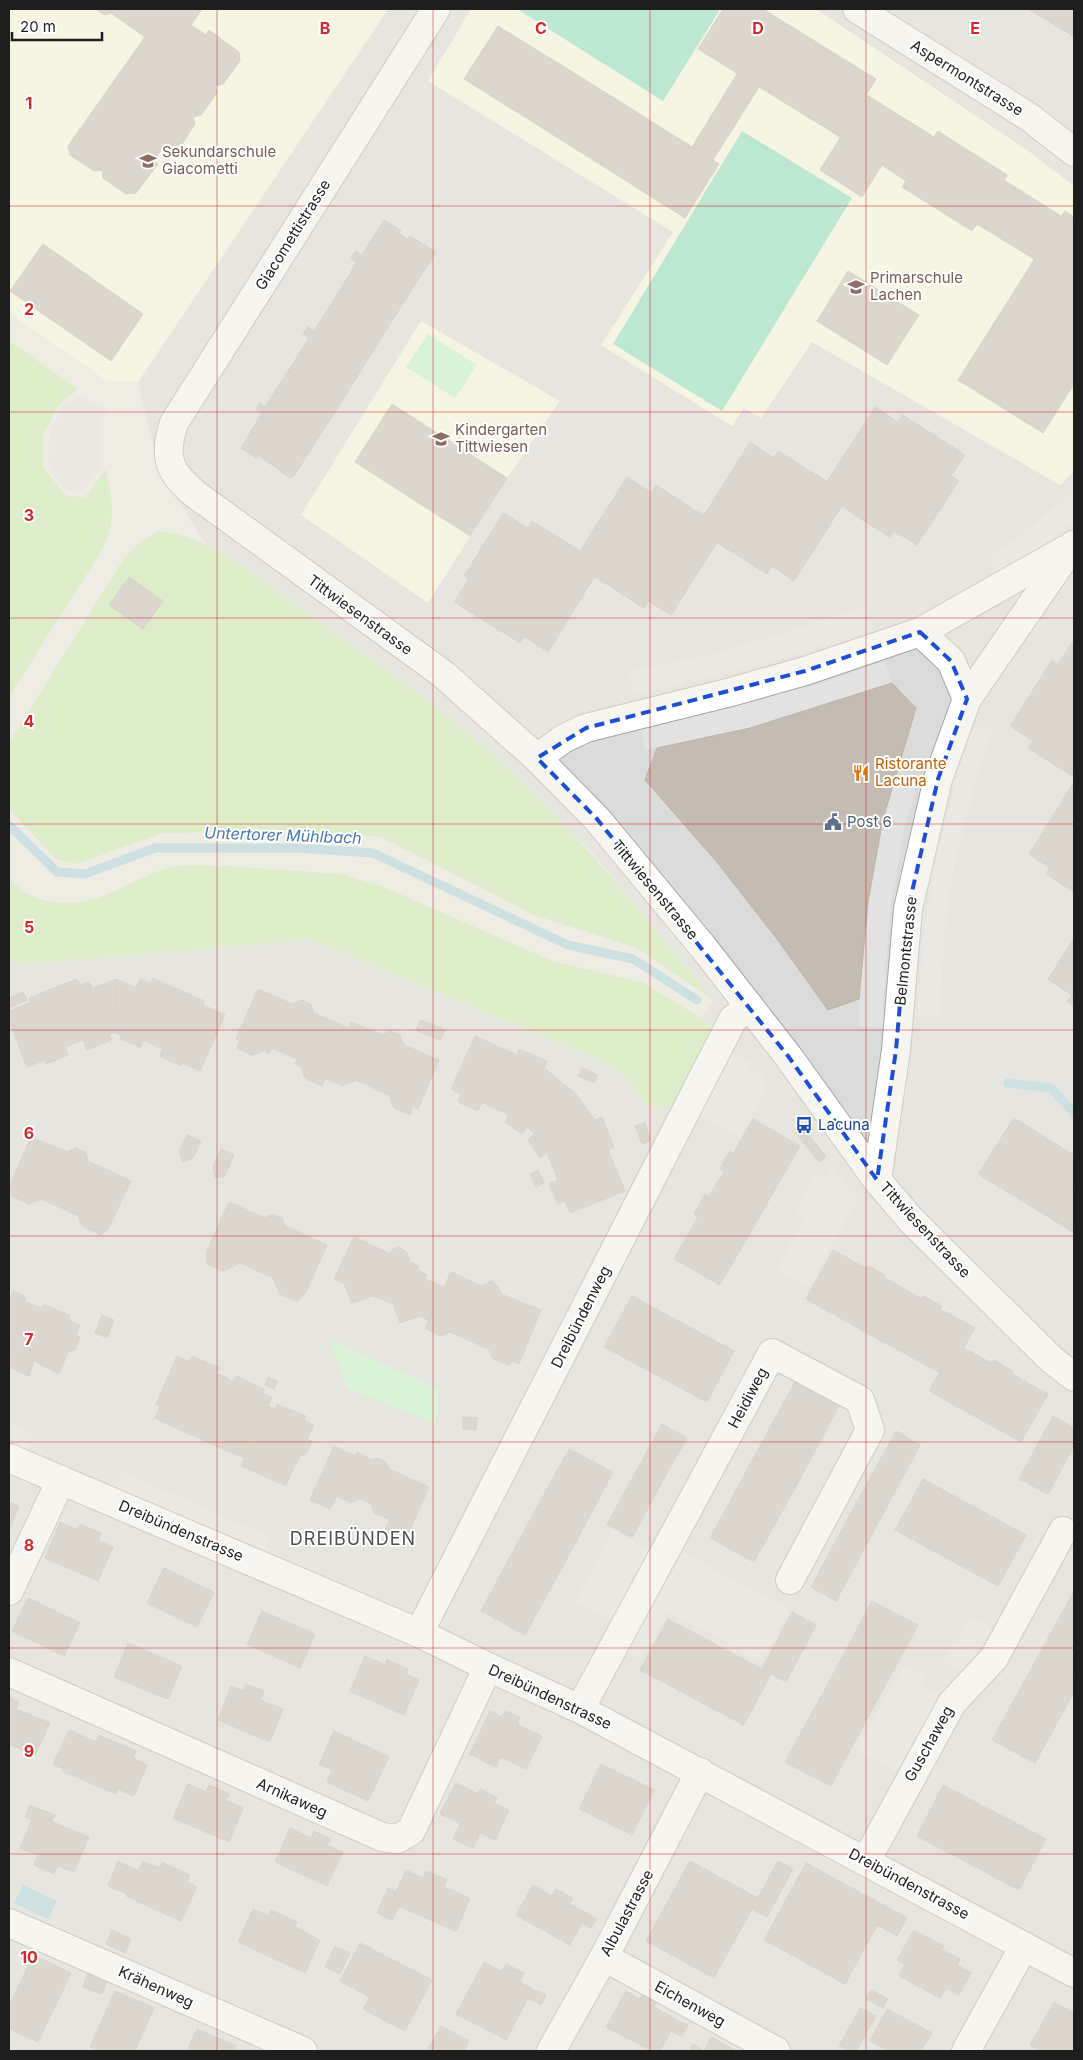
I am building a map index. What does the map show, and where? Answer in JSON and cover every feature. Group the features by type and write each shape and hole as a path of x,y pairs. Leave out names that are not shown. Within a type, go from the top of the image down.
{"street":[{"name":"Giacomettistrasse","path":"172,468 169,460 168,440 174,423 436,9"},
{"name":"Aspermontstrasse","path":"857,9 1029,117 1074,152"},
{"name":"Tittwiesenstrasse","path":"172,468 178,479 210,506 444,674 537,758 597,819 749,1006 788,1056 877,1180 918,1227 1051,1359 1074,1377"},
{"name":"Belmontstrasse","path":"537,758 563,739 586,728 796,674 920,632 1074,545"},
{"name":"Belmontstrasse","path":"877,1180 896,1050 908,909 938,779 967,699 1074,545"},
{"path":"920,632 951,661 967,699"},
{"name":"Dreibündenweg","path":"419,1633 733,1019 749,1006"},
{"name":"Heidiweg","path":"580,1709 772,1353 860,1400 870,1430 790,1580"},
{"name":"Dreibündenstrasse","path":"9,1458 419,1633 488,1668 580,1709 1074,1973"},
{"path":"9,1591 60,1480"},
{"name":"Guschaweg","path":"866,1861 952,1703 994,1658 1063,1532"},
{"name":"Arnikaweg","path":"9,1672 382,1838 397,1839 411,1831 488,1668"},
{"name":"Albulastrasse","path":"551,2051 604,1957 700,1772"},
{"name":"Krähenweg","path":"9,1922 303,2051"},
{"path":"966,2051 1024,1946"},
{"name":"Eichenweg","path":"604,1957 776,2051"}],"highlighted area":[{"path":"920,632 951,661 967,699 938,779 908,909 896,1050 877,1180 788,1056 597,819 537,758 586,728 805,671"}],"shaded area":[{"name":"Sekundarschule Giacometti","path":"9,9 388,9 138,382 107,381 9,313"},
{"path":"388,9 1074,9 1074,2051 9,2051 9,958 17,965 311,940 595,1058 622,1074 643,1101 712,1029 701,1018 714,1001 591,851 500,761 404,683 263,581 205,544 159,468 138,382"},
{"name":"Primarschule Lachen","path":"471,9 816,9 1027,150 1074,186 1074,472 1060,485 812,342 761,418 744,408 732,426 601,345 673,232 428,81"},
{"name":"Kindergarten Tittwiesen","path":"421,321 560,401 507,478 428,603 301,515"},
{"path":"81,395 107,411 100,426 101,468 82,492 67,491 47,465 50,431 62,406"},
{"path":"1074,491 1074,521 1034,554 999,577 989,557 1018,538"},
{"path":"863,607 873,629 797,654 727,674 633,695 628,672 725,651"},
{"path":"885,661 892,683 750,728 644,750 640,729 816,685"},
{"path":"972,724 992,731 975,783 956,858 944,934 940,1017 917,1016 924,933 938,852 956,778"},
{"path":"893,785 916,789 905,827 891,904 883,1001 883,1028 859,1026 859,999 868,902 883,819"},
{"path":"731,1052 750,1062 747,1067 764,1076 764,1092 740,1137 697,1115"},
{"path":"832,1168 858,1199 809,1287 776,1269 805,1217 796,1211 814,1172 825,1178"},
{"path":"9,1422 34,1433 26,1452 9,1444"},
{"path":"123,1472 270,1537 261,1556 115,1490"},
{"path":"613,1530 650,1551 613,1621 575,1601"},
{"path":"680,1551 790,1609 762,1662 668,1612 642,1660 626,1651"},
{"path":"972,1616 991,1629 962,1674 942,1661"},
{"path":"905,1664 926,1676 921,1686 942,1697 898,1774 856,1750"}],"green space":[{"path":"517,9 717,9 719,11 663,101"},
{"path":"742,131 852,198 722,411 613,344"},
{"path":"428,334 477,365 455,398 406,367"},
{"path":"9,341 78,389 58,405 43,436 43,467 66,496 86,497 106,469 112,510 110,528 102,550 9,697"},
{"path":"159,531 198,541 235,561 404,682 477,740 529,789 585,847 714,1001 639,949 534,915 381,837 286,831 163,833 76,864 56,859 9,809 9,743 124,558 140,542"},
{"path":"189,865 341,874 384,887 552,961 644,983 701,1018 712,1029 671,1105 657,1109 643,1101 622,1074 595,1058 311,940 17,965 9,958 9,877 21,890 35,898 64,903 94,899 109,894 167,868"},
{"path":"330,1340 439,1389 436,1424 347,1388"}],"water":[{"path":"23,1885 57,1901 48,1919 14,1903"}],"building":[{"path":"95,9 202,9 191,25 206,35 209,30 239,52 240,61 223,84 215,86 217,93 201,115 193,117 195,124 179,149 171,151 164,146 153,161 158,164 136,193 126,194 103,178 102,170 94,171 70,155 68,146 145,37 111,13 105,15"},
{"path":"723,9 763,9 876,79 840,137 698,49"},
{"path":"1028,9 1074,9 1074,37 1070,34"},
{"path":"498,26 608,94 574,148 464,79"},
{"path":"737,74 759,87 713,160 692,147"},
{"path":"608,94 719,164 685,218 574,148"},
{"path":"867,95 934,137 938,131 1007,175 1004,180 1061,216 1034,259 977,224 972,231 902,187 906,181 882,165 862,197 820,170"},
{"path":"1065,211 1074,217 1074,384 1043,433 958,380"},
{"path":"384,220 401,231 399,233 408,239 410,236 436,252 388,327 336,296 357,262 351,259 353,255 356,251 362,255"},
{"path":"43,244 143,314 111,361 10,291"},
{"path":"848,271 919,315 887,365 817,321"},
{"path":"336,296 388,327 340,404 288,371 309,338 303,334 308,327 314,331"},
{"path":"288,371 340,404 294,476 290,478 258,455 257,458 241,448 262,413 256,409 260,403 265,407"},
{"path":"392,404 507,478 470,536 355,462"},
{"path":"875,407 898,422 903,415 965,455 951,476 959,481 917,545 894,531 890,537 867,523 836,502 839,497 828,490 831,484 827,482"},
{"path":"750,442 774,458 778,451 831,484 828,490 839,497 836,502 842,506 794,581 772,566 767,574 710,538 714,531 705,525 709,519 704,515"},
{"path":"627,477 652,493 656,485 709,519 705,525 714,531 710,538 717,542 671,615 648,601 644,608 589,573 592,568 581,561 585,554 580,551"},
{"path":"503,513 528,528 532,521 585,554 581,561 592,568 589,573 595,576 548,652 524,636 520,643 454,602 469,579 464,576"},
{"path":"129,577 163,601 143,629 109,605"},
{"path":"1072,643 1074,644 1074,777 1028,748 1033,741 1010,726 1052,660 1058,664"},
{"path":"892,683 916,708 883,819 868,902 859,999 828,1010 777,939 716,861 645,780 657,748 750,728"},
{"path":"1074,782 1074,892 1046,874 1050,868 1029,854"},
{"path":"1074,938 1074,1006 1067,1001 1072,995 1048,979"},
{"path":"153,978 204,1001 203,1005 225,1015 200,1071 182,1063 181,1066 160,1056 163,1049 144,1040 140,1047 120,1039 121,1036 115,1032 116,979 136,988 140,979 151,984"},
{"path":"77,979 80,985 89,981 92,989 116,979 115,1032 109,1035 111,1040 87,1050 83,1040 65,1047 68,1055 46,1064 44,1060 27,1067 9,1021 9,1011 31,1002 29,998"},
{"path":"258,989 292,1004 302,1000 311,1004 314,1013 348,1028 322,1086 305,1078 301,1067 295,1064 297,1059 272,1048 269,1054 264,1051 252,1055 237,1048 240,1041 236,1039"},
{"path":"23,992 27,1000 11,1007 9,998"},
{"path":"421,1020 445,1030 440,1040 416,1030"},
{"path":"351,1022 382,1035 391,1031 400,1035 404,1045 439,1060 418,1109 413,1107 410,1115 394,1108 389,1095 356,1080 343,1086 325,1078"},
{"path":"475,1036 517,1055 519,1049 547,1061 544,1068 575,1093 534,1134 527,1127 522,1134 505,1122 509,1115 482,1102 478,1111 458,1102 461,1094 451,1089"},
{"path":"582,1068 598,1075 594,1083 578,1076"},
{"path":"575,1093 595,1120 602,1117 614,1147 608,1150 625,1191 570,1213 565,1201 558,1204 549,1183 558,1180 547,1153 540,1158 528,1140"},
{"path":"1014,1118 1074,1155 1074,1183 1052,1219 978,1174"},
{"path":"753,1119 800,1146 762,1212 716,1185 724,1172 720,1169 725,1159 730,1151 733,1154"},
{"path":"645,1123 651,1140 642,1144 635,1126"},
{"path":"802,1126 826,1157 819,1162 795,1132"},
{"path":"187,1135 201,1141 193,1158 183,1162 179,1152"},
{"path":"31,1137 67,1152 76,1148 86,1152 88,1161 131,1181 108,1229 101,1235 82,1226 78,1216 41,1199 29,1204 12,1196 10,1185"},
{"path":"221,1149 234,1155 225,1176 215,1178 213,1167"},
{"path":"538,1170 544,1183 536,1187 530,1174"},
{"path":"1074,1183 1074,1233 1052,1219"},
{"path":"716,1185 762,1212 720,1285 674,1259 698,1217 694,1214 705,1194 709,1197"},
{"path":"229,1202 265,1218 273,1214 282,1218 285,1226 327,1245 305,1294 297,1302 280,1294 273,1278 240,1263 224,1271 207,1264 207,1251"},
{"path":"354,1237 391,1254 392,1250 398,1247 407,1252 410,1262 419,1266 418,1270 427,1275 425,1279 444,1287 428,1320 420,1316 400,1323 393,1304 373,1296 352,1303 344,1283 334,1279"},
{"path":"833,1250 866,1268 868,1266 885,1275 884,1278 903,1288 876,1338 806,1299"},
{"path":"451,1272 481,1286 491,1281 498,1286 501,1294 541,1310 519,1364 512,1361 510,1366 492,1358 489,1349 450,1332 441,1336 425,1328"},
{"path":"903,1288 922,1299 924,1296 942,1306 940,1309 975,1328 955,1363 947,1359 939,1372 876,1338"},
{"path":"13,1291 24,1296 26,1302 31,1304 10,1351 9,1302"},
{"path":"632,1296 734,1351 707,1402 604,1347"},
{"path":"31,1304 40,1308 45,1305 57,1310 34,1361 10,1351"},
{"path":"57,1310 70,1315 70,1321 80,1325 76,1335 80,1337 75,1350 68,1352 59,1374 34,1361"},
{"path":"102,1315 114,1320 107,1338 95,1333"},
{"path":"964,1348 993,1364 994,1360 1013,1371 1012,1374 1048,1394 1021,1442 929,1391 947,1359 955,1363"},
{"path":"10,1351 34,1361 29,1376 9,1367"},
{"path":"177,1356 190,1362 192,1356 205,1362 182,1415 156,1404"},
{"path":"205,1362 219,1368 216,1373 225,1377 204,1426 182,1415"},
{"path":"237,1376 249,1382 226,1436 204,1426 225,1377 234,1382"},
{"path":"268,1377 277,1381 274,1389 265,1385"},
{"path":"797,1378 841,1402 799,1481 754,1457"},
{"path":"249,1382 264,1389 262,1393 272,1397 250,1446 226,1436"},
{"path":"277,1404 291,1410 268,1463 247,1454 268,1406 275,1409"},
{"path":"160,1406 182,1415 176,1428 155,1418"},
{"path":"291,1410 306,1416 304,1420 314,1425 307,1439 312,1441 306,1454 300,1456 291,1474 268,1463"},
{"path":"182,1415 204,1426 199,1438 176,1428"},
{"path":"1053,1416 1074,1428 1074,1446 1048,1494 1019,1479"},
{"path":"463,1417 477,1418 476,1430 463,1429"},
{"path":"662,1424 687,1438 668,1471 644,1457"},
{"path":"204,1426 226,1436 221,1448 199,1438"},
{"path":"896,1431 920,1445 877,1525 852,1511"},
{"path":"226,1436 250,1446 245,1458 221,1448"},
{"path":"334,1446 356,1456 357,1452 372,1460 378,1458 386,1462 389,1469 429,1487 405,1541 384,1532 390,1520 374,1513 371,1504 360,1499 351,1503 337,1496 330,1509 310,1500"},
{"path":"569,1449 613,1472 569,1555 524,1531"},
{"path":"247,1454 268,1463 262,1475 241,1466"},
{"path":"644,1457 668,1471 632,1538 607,1524"},
{"path":"754,1457 799,1481 754,1562 710,1538"},
{"path":"268,1463 291,1474 286,1486 262,1475"},
{"path":"923,1479 1026,1535 998,1586 895,1530"},
{"path":"9,1502 19,1506 9,1531"},
{"path":"852,1511 877,1525 836,1601 811,1587"},
{"path":"60,1522 78,1530 80,1524 101,1533 98,1540 113,1547 98,1581 45,1558"},
{"path":"524,1531 569,1555 525,1635 481,1611"},
{"path":"164,1568 214,1592 197,1627 147,1603"},
{"path":"1074,1591 1074,1680 1036,1660"},
{"path":"28,1598 80,1623 64,1656 12,1631"},
{"path":"872,1601 918,1625 875,1704 830,1680"},
{"path":"262,1611 315,1634 300,1668 247,1644"},
{"path":"792,1612 816,1625 786,1682 762,1669"},
{"path":"668,1619 771,1674 744,1725 640,1670"},
{"path":"128,1643 182,1666 168,1699 114,1677"},
{"path":"365,1656 385,1665 387,1659 408,1669 406,1674 419,1680 404,1715 350,1691"},
{"path":"1036,1660 1074,1680 1074,1692 1035,1763 992,1740"},
{"path":"830,1680 875,1704 831,1786 785,1762"},
{"path":"246,1684 264,1691 260,1700 283,1709 270,1742 218,1720 231,1686 243,1691"},
{"path":"9,1697 19,1702 16,1709 50,1723 35,1756 9,1744"},
{"path":"490,1711 502,1717 506,1711 520,1717 517,1724 542,1736 526,1769 474,1745"},
{"path":"69,1730 78,1734 63,1769 53,1764"},
{"path":"334,1731 389,1757 368,1801 327,1782 332,1770 319,1764"},
{"path":"78,1734 96,1742 99,1735 136,1751 133,1758 147,1765 134,1796 118,1789 116,1794 62,1771"},
{"path":"474,1745 500,1757 496,1767 469,1754"},
{"path":"601,1764 654,1790 632,1835 579,1809"},
{"path":"456,1783 478,1794 480,1789 497,1797 494,1803 509,1810 495,1840 440,1814"},
{"path":"188,1784 206,1792 209,1785 230,1794 226,1800 243,1808 229,1842 173,1818"},
{"path":"943,1785 1046,1839 1019,1890 917,1836"},
{"path":"30,1805 55,1815 52,1821 34,1814 32,1820 25,1817"},
{"path":"34,1814 89,1837 74,1872 58,1866 54,1874 34,1865 38,1855 20,1848"},
{"path":"460,1824 480,1833 473,1848 453,1839"},
{"path":"290,1828 311,1838 314,1831 331,1839 327,1845 343,1852 327,1886 275,1862"},
{"path":"118,1861 128,1866 117,1890 108,1886"},
{"path":"143,1861 159,1868 162,1862 190,1875 187,1882 197,1887 181,1921 126,1896"},
{"path":"690,1861 758,1898 714,1978 646,1941"},
{"path":"778,1861 793,1869 767,1917 752,1909"},
{"path":"806,1863 887,1907 845,1984 764,1940"},
{"path":"128,1866 138,1870 127,1894 117,1890"},
{"path":"406,1870 423,1878 426,1871 447,1880 444,1887 470,1898 456,1931 391,1903"},
{"path":"533,1885 552,1896 556,1889 573,1898 570,1904 587,1913 570,1945 516,1915"},
{"path":"388,1888 396,1892 391,1903 399,1906 392,1920 377,1913"},
{"path":"887,1907 907,1918 897,1936 877,1925"},
{"path":"253,1909 269,1916 271,1910 297,1922 295,1927 320,1940 305,1973 238,1942"},
{"path":"587,1913 596,1919 591,1928 582,1923"},
{"path":"112,1930 131,1939 125,1953 106,1944"},
{"path":"914,1930 944,1946 942,1950 960,1959 957,1965 971,1973 959,1995 946,1988 940,1998 899,1976 905,1964 897,1960"},
{"path":"360,1943 432,1980 405,2031 363,2009 370,1997 340,1981"},
{"path":"335,1946 350,1953 340,1974 325,1967"},
{"path":"33,1955 71,1973 38,2042 9,2029 9,2007"},
{"path":"484,1962 502,1972 506,1964 524,1973 520,1982 533,1989 506,2040 456,2014"},
{"path":"88,1972 108,1980 102,1994 83,1987"},
{"path":"533,1989 546,1995 541,2005 529,1999"},
{"path":"871,1990 888,1999 883,2008 866,1999"},
{"path":"115,1991 154,2008 135,2051 101,2051 90,2047"},
{"path":"626,1991 640,1999 643,1993 657,2001 654,2007 677,2020 660,2051 652,2051 606,2027"},
{"path":"1054,2002 1074,2013 1074,2051 1042,2051 1030,2045"},
{"path":"860,2008 876,2016 856,2051 848,2051 839,2046"},
{"path":"887,2009 932,2033 921,2051 889,2051 870,2041"},
{"path":"677,2020 688,2025 682,2036 671,2031"},
{"path":"441,2026 469,2041 464,2051 427,2051"},
{"path":"197,2029 236,2046 234,2051 187,2051"},
{"path":"711,2037 736,2051 704,2051"},
{"path":"693,2044 704,2051 689,2051"}],"waterway":[{"name":"Untertorer Mühlbach","path":"9,825 57,872 85,874 155,848 297,848 373,853 568,945 633,959 697,1000"},
{"name":"Untertorer Mühlbach","path":"1008,1083 1051,1088 1074,1113"}],"place":[{"name":"Sekundarschule Giacometti","path":"148,161"},
{"name":"Primarschule Lachen","path":"856,287"},
{"name":"Kindergarten Tittwiesen","path":"441,439"},
{"name":"Ristorante Lacuna","path":"861,773"},
{"name":"Post 6","path":"833,822"},
{"name":"Lacuna","path":"804,1125"}],"district":[{"name":"DREIBÜNDEN","path":"353,1539"}]}
